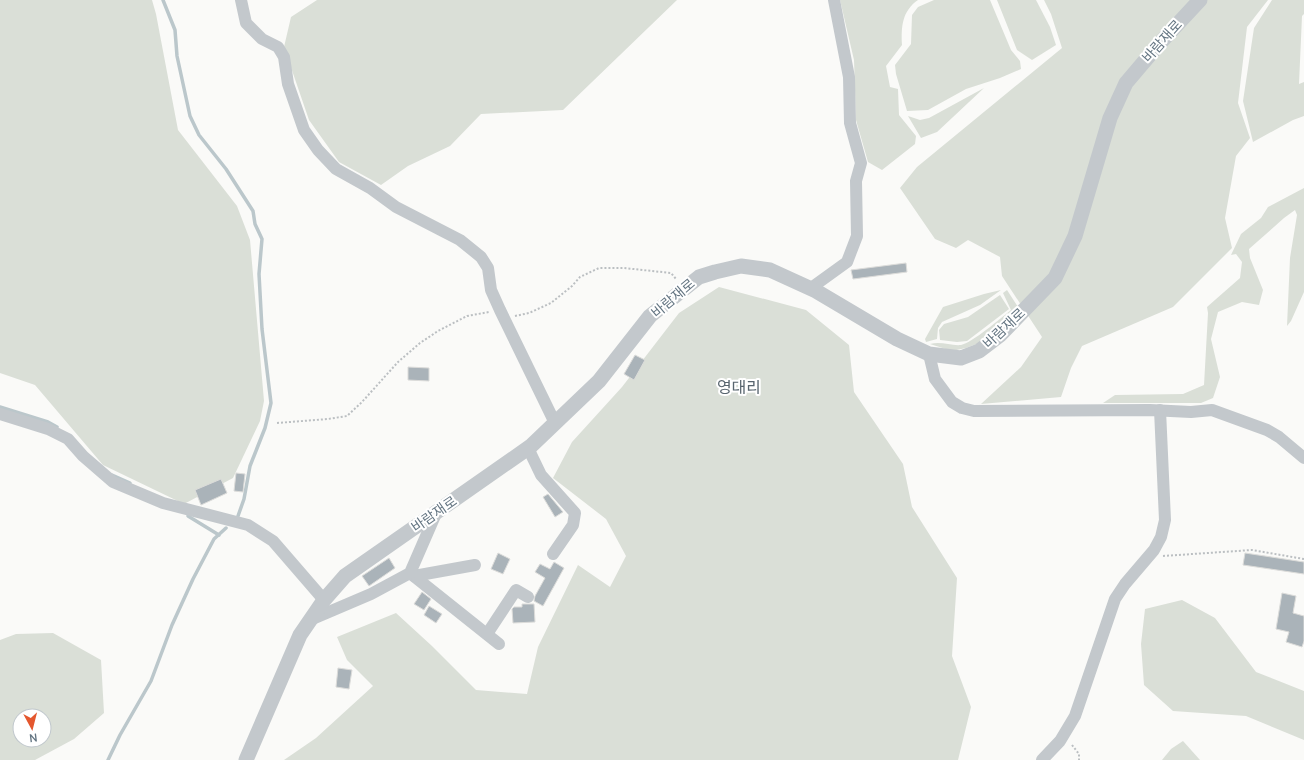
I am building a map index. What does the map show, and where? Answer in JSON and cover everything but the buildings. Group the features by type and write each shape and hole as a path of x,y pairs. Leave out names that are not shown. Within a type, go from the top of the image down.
{"street":[{"path":"241,0 246,22 262,39 278,47 284,57 288,84 304,130 318,150 336,169 370,188 396,207 460,240 480,257 488,268 492,290 502,315 555,423"},
{"path":"811,288 847,262 857,236 856,181 861,163 850,123 849,77 834,0"},
{"name":"바람재로","path":"246,760 300,635 324,600 345,576 528,448 599,381 650,316 699,277 741,266 770,270 811,288 897,338 929,354 961,358 979,351 1000,335 1055,278 1075,236 1110,118 1126,83 1160,43 1200,0"},
{"path":"929,354 935,379 952,402 962,408 974,411 1160,410 1191,412 1212,410 1268,430 1279,437 1304,458"},
{"path":"1042,760 1060,741 1075,716 1115,599 1125,584 1154,550 1161,537 1165,520 1160,410"},
{"path":"0,414 48,429 68,439 83,456 113,482 163,502 248,525 273,541 324,600"},
{"path":"528,448 541,475 575,513 573,525 553,554"},
{"path":"412,574 437,511"},
{"path":"310,620 371,594 412,574 475,565"},
{"path":"412,574 499,644"},
{"path":"487,634 516,590 528,597"}],"path":[{"path":"277,423 347,416 362,402 398,362 438,331 467,316 529,313 551,303 572,286 580,277 599,268 624,268 671,273 685,289"},
{"path":"1148,557 1252,550 1304,560"},
{"path":"1064,734 1079,754 1080,760"}],"shaded area":[{"path":"0,0 152,0 178,130 237,206 250,240 264,401 260,421 233,478 184,504 103,465 35,385 0,373"},
{"path":"317,0 677,0 563,110 481,114 450,146 408,166 381,185 339,162 309,120 284,47 291,17"},
{"path":"840,0 918,0 906,14 902,26 902,45 886,66 890,87 898,89 899,115 916,136 915,144 882,170 868,162 856,120 854,60"},
{"path":"934,0 990,0 1011,50 1020,61 1021,69 1000,78 966,89 928,110 907,111 896,74 895,65 911,44 912,15 918,7"},
{"path":"997,0 1036,0 1050,27 1056,45 1032,60 1017,50"},
{"path":"1044,0 1268,0 1247,27 1238,103 1250,138 1236,156 1225,218 1232,248 1173,307 1082,346 1071,368 1061,397 981,404 1021,367 1042,337 1002,276 1000,257 968,240 956,248 935,239 900,188 917,167 1062,48 1051,14"},
{"path":"1272,0 1304,0 1299,84 1304,82 1304,116 1293,120 1253,142 1243,101 1254,28"},
{"path":"984,88 937,132 921,138 908,116 920,120 929,118"},
{"path":"1304,188 1304,292 1291,321 1287,326 1290,258 1297,215 1295,210 1249,249 1250,258 1263,290 1259,305 1242,302 1218,312 1211,339 1220,377 1213,398 1201,403 1103,403 1115,395 1183,394 1204,385 1208,313 1207,307 1240,278 1242,262 1236,254 1231,255 1241,234 1261,218 1268,207"},
{"path":"719,287 806,310 849,345 854,392 903,464 912,507 957,578 952,656 971,707 958,760 284,760 316,738 373,686 347,660 337,637 396,613 476,690 527,694 538,647 578,565 610,587 626,556 606,519 553,478 572,442 622,387 679,313"},
{"path":"1001,290 980,305 942,322 938,328 937,339 926,342 925,339 943,307"},
{"path":"1007,290 1018,307 979,343 952,351 930,344 938,343 961,345 972,340 1011,310 1003,293"},
{"path":"1000,295 1009,309 967,341 957,342 940,340 939,330 944,324 968,317"},
{"path":"1182,600 1215,618 1256,672 1304,691 1304,740 1246,716 1173,711 1144,685 1141,644 1145,609"},
{"path":"53,633 101,660 104,713 74,739 35,760 0,760 0,640 16,634"},
{"path":"1183,741 1200,760 1162,760 1171,749"}],"waterway":[{"path":"163,0 175,30 177,56 190,116 199,135 226,169 253,211 255,224 262,239 259,274 262,329 271,403 265,428 250,466 244,499 238,516"},
{"path":"0,407 48,422 57,427"},
{"path":"112,475 130,483"},
{"path":"188,516 219,535"},
{"path":"108,760 120,735 151,681 172,625 193,579 214,539 226,528"}],"district":[{"name":"영대리","path":"739,387"}]}
